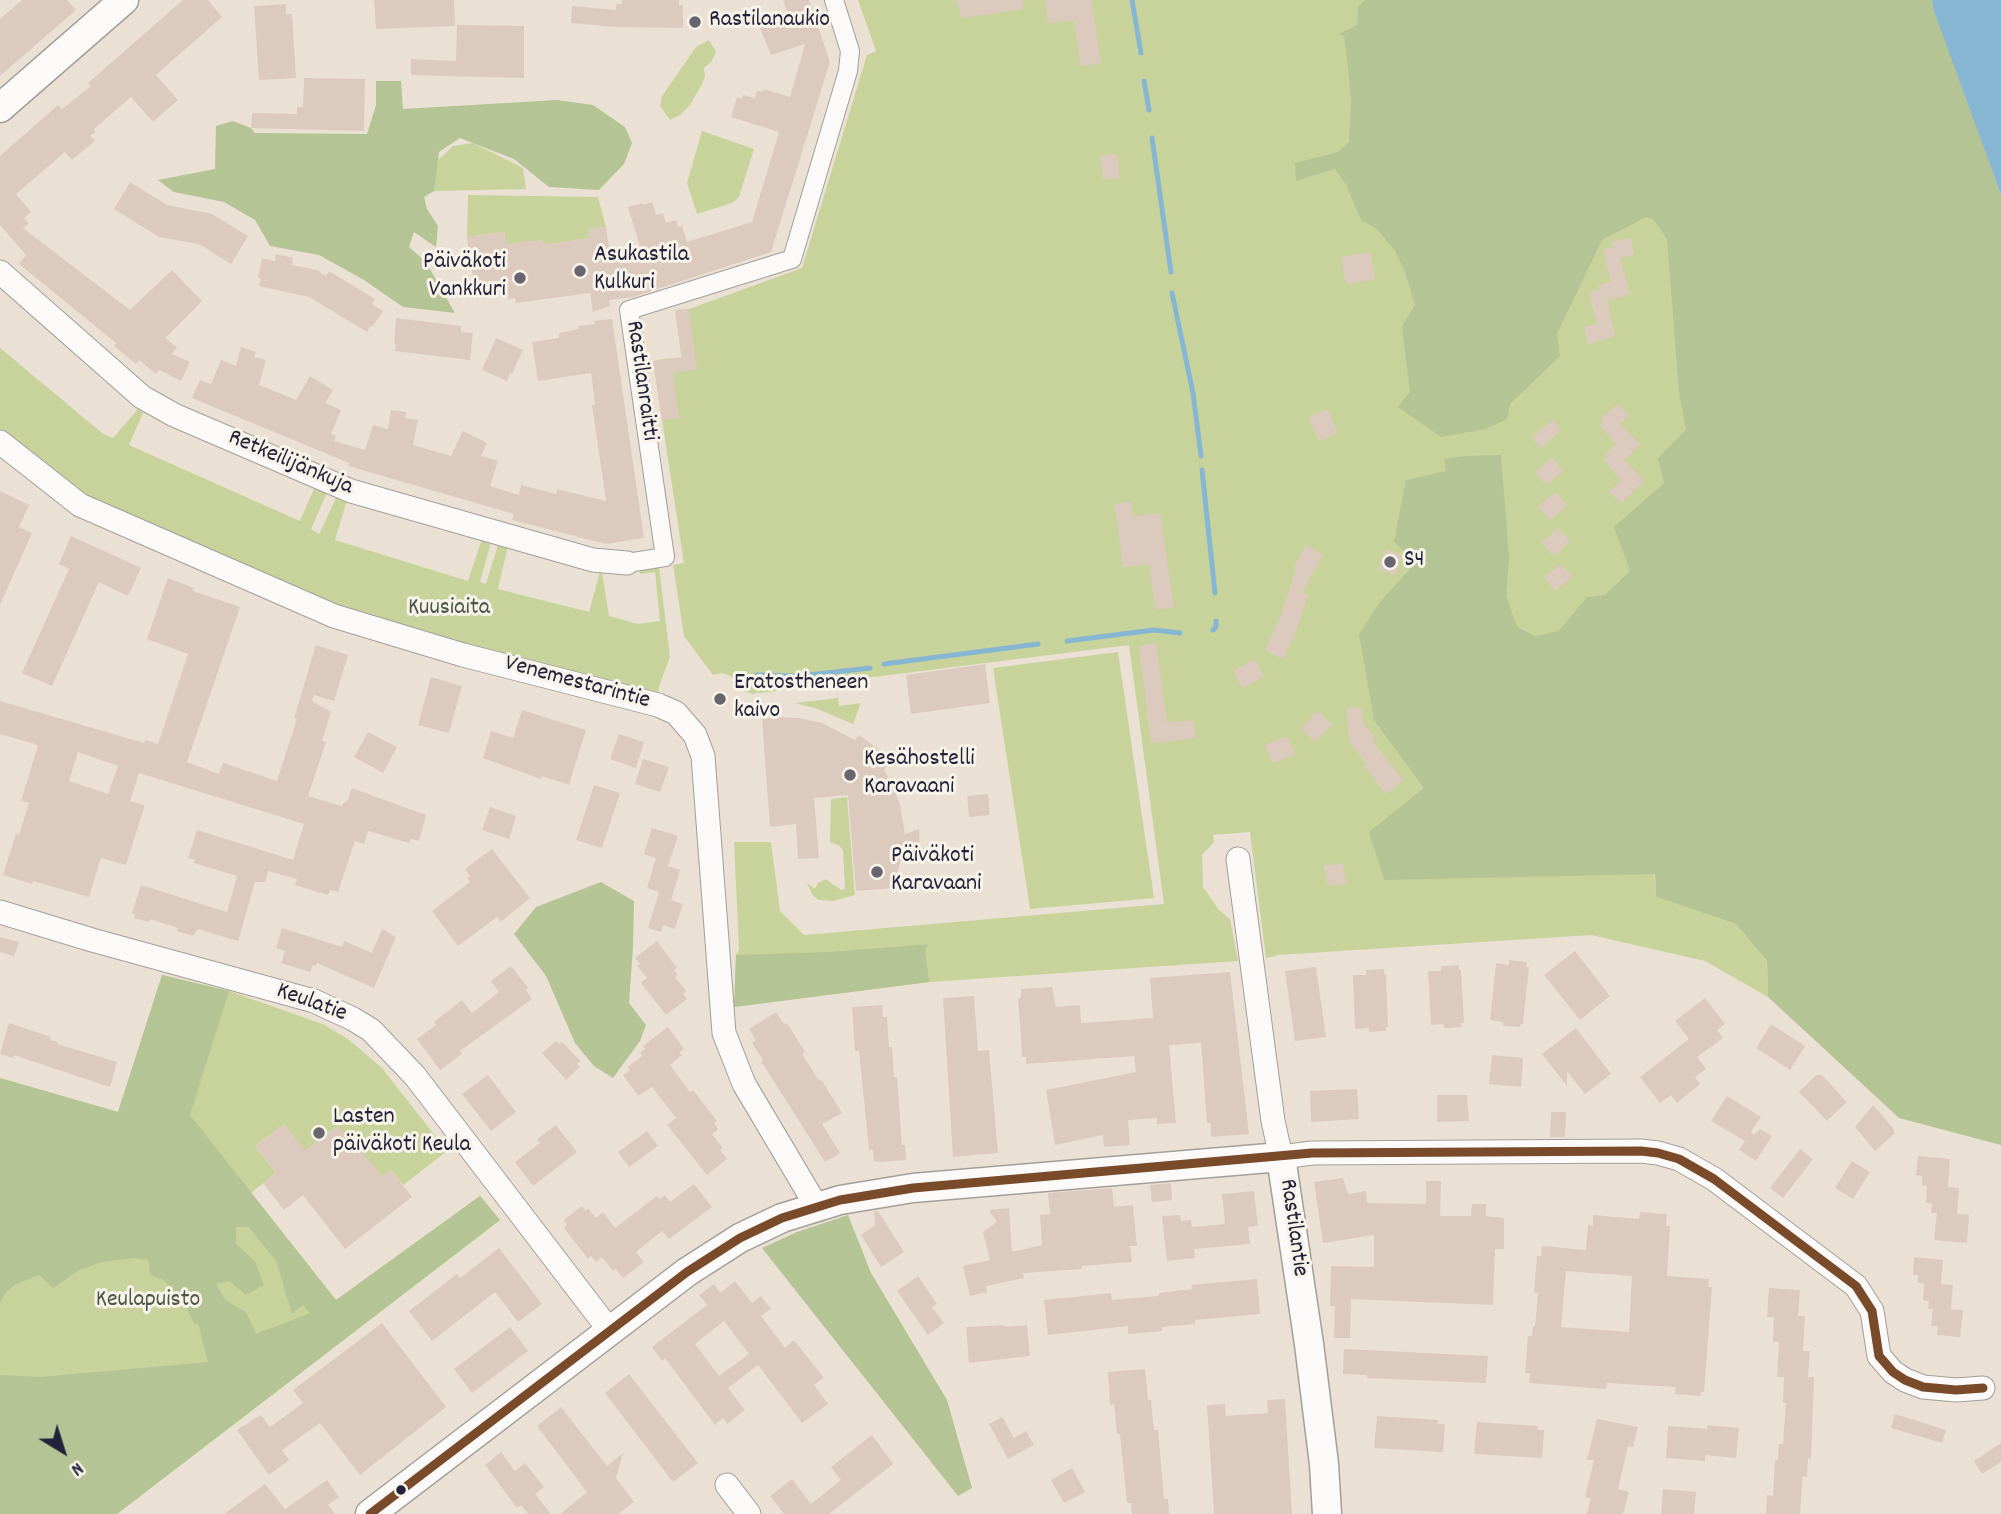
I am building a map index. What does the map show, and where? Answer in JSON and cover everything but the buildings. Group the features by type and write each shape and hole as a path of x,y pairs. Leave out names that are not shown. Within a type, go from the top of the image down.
{"street":[{"path":"0,108 124,0"},
{"name":"Rastilanraitti","path":"627,563 665,557 629,310 792,259 848,71 850,51 834,0"},
{"name":"Retkeilijänkuja","path":"0,272 142,397 174,415 351,491 593,560 627,563"},
{"name":"Venemestarintie","path":"0,442 80,505 334,616 463,655 658,705 676,713 695,735 703,756 722,1012 729,1050 744,1084 817,1207"},
{"name":"Rastilantie","path":"1238,859 1273,1121 1281,1157 1309,1344 1324,1465 1327,1514"},
{"name":"Keulatie","path":"0,912 314,1001 371,1030 415,1076 610,1331"},
{"path":"370,1514 712,1255 762,1227 817,1207 863,1195 913,1188 1312,1153 1641,1151 1679,1159 1714,1179 1856,1286 1872,1311 1879,1356 1893,1372 1923,1387 1956,1390 1983,1388"},
{"path":"727,1485 749,1514"}],"green space":[{"path":"858,0 1758,0 1725,360 1653,849 1656,897 1736,924 1767,961 1768,997 1705,961 1591,935 1278,955 1266,958 1250,832 1213,835 1214,842 1202,855 1203,887 1219,910 1230,919 1238,961 929,982 734,1007 736,955 739,950 734,842 771,842 780,911 804,935 1164,904 1129,645 754,694 743,691 728,675 713,675 684,636 673,565 684,563 653,361 670,358 671,362 682,360 675,310 689,309 802,268 867,55 876,51"},
{"path":"1365,0 1932,0 2001,195 2001,1145 1899,1118 1768,997 1767,961 1736,924 1656,897 1655,874 1384,880 1369,832 1424,788 1374,720 1359,634 1380,602 1411,568 1405,552 1394,542 1406,480 1446,471 1444,459 1501,455 1509,558 1506,595 1517,627 1535,636 1559,631 1587,597 1605,595 1630,571 1614,527 1664,483 1658,458 1686,430 1679,392 1667,239 1653,219 1646,217 1602,240 1557,334 1560,356 1510,404 1507,419 1486,429 1441,437 1398,407 1410,392 1402,326 1415,305 1405,272 1395,251 1377,229 1361,220 1346,185 1335,169 1296,181 1295,163 1338,152 1349,142 1351,101 1348,68 1344,36 1339,34 1357,25 1358,7"},
{"path":"709,40 716,52 704,68 702,84 690,105 670,120 660,106 662,96 696,47"},
{"path":"376,81 401,81 403,109 557,100 593,105 625,127 632,143 624,164 599,190 549,187 514,159 460,138 439,152 434,191 424,197 427,209 438,226 436,247 414,232 409,247 426,262 455,313 403,307 364,280 319,255 270,246 255,220 224,202 174,192 158,180 215,169 216,126 233,121 251,128 255,133 367,134 376,105"},
{"path":"702,131 754,149 739,197 732,203 697,214 687,183"},
{"path":"473,143 523,168 526,189 434,191 437,161 453,146"},
{"path":"468,195 598,197 606,227 589,229 590,238 543,245 542,240 516,243 507,250 504,232 467,237"},
{"name":"Kuusiaita","path":"0,348 102,433 113,438 138,409 143,413 129,445 300,521 314,489 317,486 328,490 311,529 319,534 337,496 347,500 335,540 468,581 482,539 489,542 490,546 480,582 486,584 498,545 508,546 498,589 589,612 602,572 609,616 638,624 660,621 655,572 640,574 640,570 659,567 670,657 659,686 658,697 379,624 74,490 0,431"},
{"path":"1118,652 1154,898 1030,909 993,668"},
{"path":"838,698 839,706 861,703 853,724 815,708 795,703"},
{"path":"847,797 855,895 833,901 819,900 813,896 807,883 815,889 818,883 826,879 841,890 845,889 843,851 840,846 830,842 831,799"},
{"path":"601,882 634,901 629,1003 646,1025 640,1041 613,1078 594,1066 575,1043 546,976 514,934 536,907"},
{"path":"928,944 925,950 929,982 734,1007 736,955 831,952"},
{"name":"Keulapuisto","path":"162,975 229,991 325,1025 349,1040 382,1068 447,1151 403,1185 391,1170 378,1180 358,1147 355,1149 337,1126 304,1152 284,1124 255,1146 276,1173 251,1193 336,1300 480,1196 500,1220 117,1514 0,1514 0,1078 118,1112"},
{"name":"Keulapuisto","path":"162,975 229,991 190,1115 336,1300 480,1196 500,1220 117,1514 0,1514 0,1375 40,1377 208,1362 198,1323 195,1325 184,1303 182,1304 165,1281 151,1275 148,1260 134,1258 102,1262 78,1271 53,1288 39,1275 16,1284 5,1293 0,1303 0,1078 118,1112","holes":["236,1227 249,1227 276,1261 292,1314 303,1305 310,1313 256,1334 246,1312 225,1300 216,1284 229,1281 246,1295 264,1285 255,1261 236,1244"]},
{"path":"848,1215 871,1273 947,1400 972,1488 958,1496 762,1248 797,1232"}],"water":[{"path":"1932,0 2001,0 2001,195 1934,11"}],"waterway":[{"path":"1132,0 1141,53"},
{"path":"1144,81 1149,110"},
{"path":"1152,138 1171,272"},
{"path":"1172,293 1193,393 1201,456"},
{"path":"1202,470 1215,593"},
{"path":"1213,630 1216,621"},
{"path":"1067,641 1154,630 1180,633"},
{"path":"884,664 1038,644"},
{"path":"757,675 800,676 870,668"}],"transit line":[{"path":"370,1514 687,1272 740,1238 782,1218 840,1200 913,1188 1312,1153 1641,1151 1679,1159 1714,1179 1856,1286 1872,1311 1879,1356 1893,1372 1923,1387 1956,1390 1983,1388"}],"place":[{"name":"Rastilanaukio","path":"695,22"},
{"name":"Asukastila Kulkuri","path":"580,271"},
{"name":"Päiväkoti Vankkuri","path":"520,278"},
{"name":"S4","path":"1390,562"},
{"name":"Eratostheneen kaivo","path":"720,699"},
{"name":"Kesähostelli Karavaani","path":"850,775"},
{"name":"Päiväkoti Karavaani","path":"877,872"},
{"name":"Lasten päiväkoti Keula","path":"319,1133"}]}
